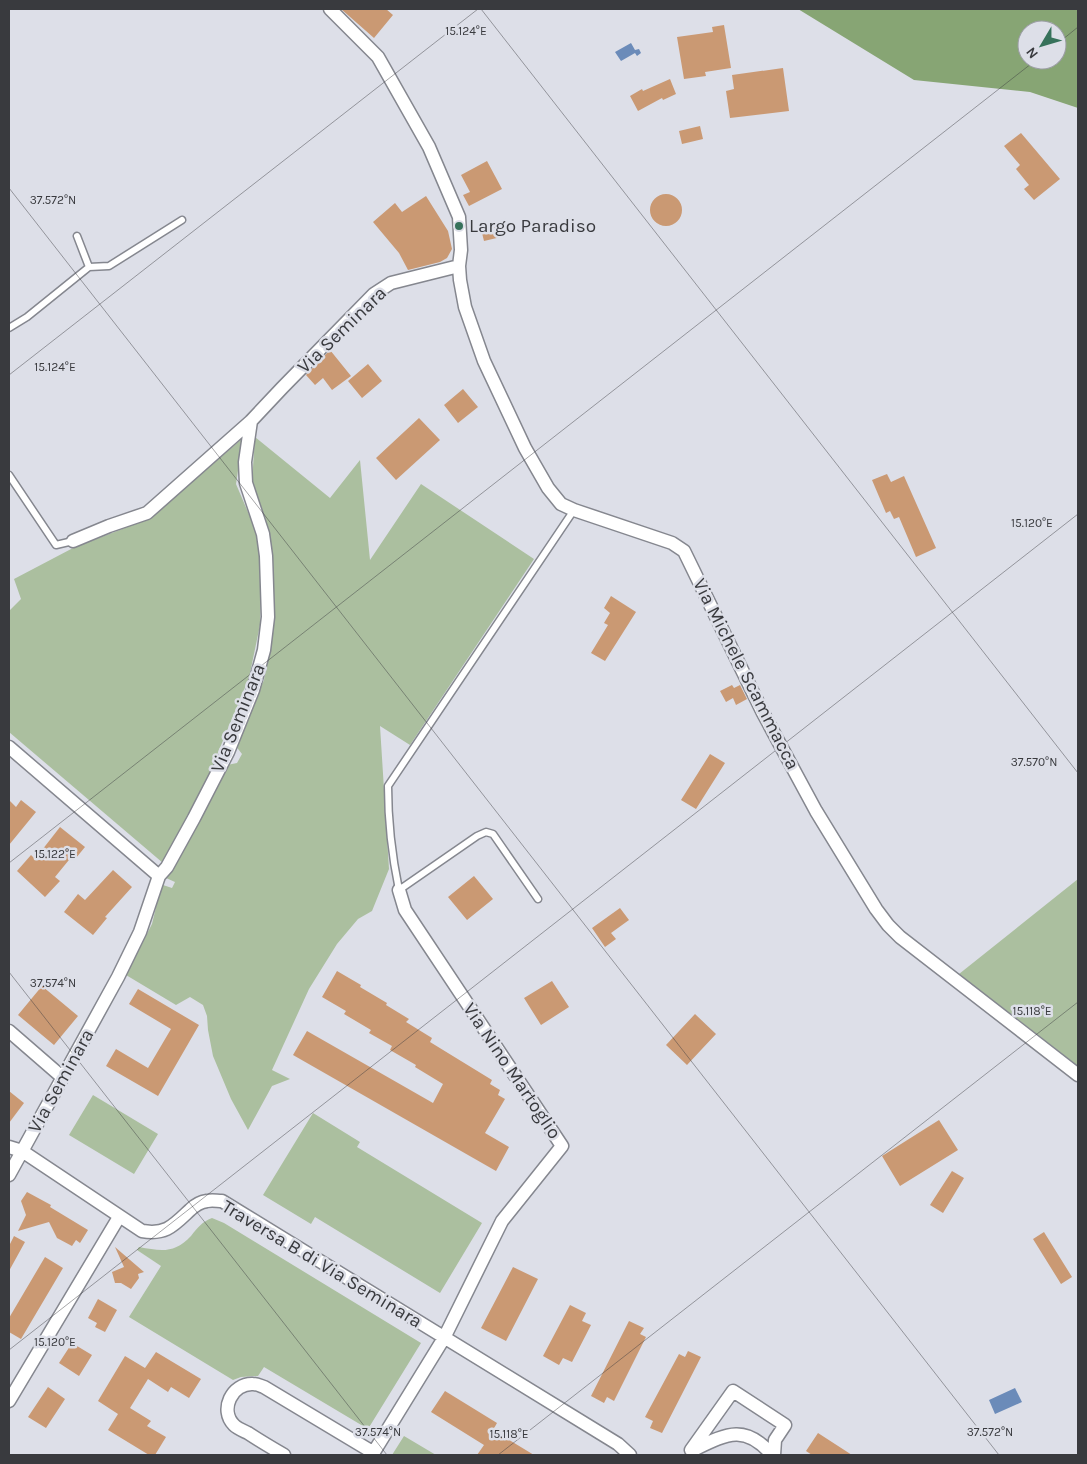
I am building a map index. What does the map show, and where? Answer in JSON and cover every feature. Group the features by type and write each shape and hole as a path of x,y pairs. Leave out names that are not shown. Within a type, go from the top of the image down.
{"street":[{"name":"Via Michele Scammacca","path":"330,9 378,57 429,147 445,181 459,217 460,280 466,307 484,361 525,448 548,488 561,504 672,543 684,551 763,713 816,811 876,910 900,937 1078,1075"},
{"name":"Via Seminara","path":"9,1176 62,1076 108,996 140,932 159,876 167,867 228,752 253,690 264,650 268,617 266,556 263,534 246,483 246,462 251,422 374,294 391,283 459,266"},
{"path":"73,541 147,513 251,422"},
{"path":"9,747 159,876"},
{"name":"Via Nino Martoglio","path":"373,1454 444,1338 502,1221 562,1146 405,910 399,890"},
{"path":"9,1031 62,1076"},
{"name":"Traversa B di Via Seminara","path":"9,1147 22,1151 142,1231 153,1233 165,1231 195,1205 206,1201 222,1201 618,1444 630,1455"},
{"path":"9,1401 119,1217"},
{"path":"284,1455 234,1426 227,1407 235,1391 243,1386 253,1384 264,1387 373,1454"},
{"path":"688,1453 733,1391 785,1425 776,1440 773,1455"},
{"path":"688,1453 728,1435 740,1434 754,1438 773,1455"}],"lane":[{"path":"9,328 27,317 89,267 109,266 182,220"},
{"path":"77,236 89,267"},
{"path":"9,475 56,546 73,541"},
{"path":"538,899 493,834 486,832 477,836 399,890 394,863 388,786 574,510"}],"green space":[{"path":"798,9 1078,9 1078,108 1030,92 914,80"},
{"path":"255,437 330,498 360,460 370,560 421,484 534,559 410,745 380,726 389,869 372,911 358,919 337,944 309,989 272,1070 290,1079 272,1086 248,1130 231,1099 213,1056 207,1016 203,1005 190,997 176,1005 126,975 152,924 163,885 172,888 175,882 166,878 191,836 227,765 237,763 242,754 235,745 264,680 274,616 270,534 252,482"},
{"path":"243,438 236,484 259,538 262,566 260,625 249,678 202,791 163,863 9,732 9,611 21,599 14,579 73,548 143,521 159,510"},
{"path":"1078,879 1078,1066 959,974"},
{"path":"93,1095 158,1134 134,1174 69,1135"},
{"path":"313,1113 360,1142 357,1147 482,1223 440,1293 315,1217 311,1224 263,1195"},
{"path":"212,1218 224,1223 421,1343 368,1429 264,1367 258,1376 241,1377 233,1380 129,1317 161,1266 137,1250 139,1247 167,1250 179,1246 200,1225"},
{"path":"404,1436 436,1455 392,1455"}],"water":[{"path":"631,43 635,50 639,49 641,53 637,56 635,53 621,61 615,52"},
{"path":"1015,1388 1022,1402 995,1414 989,1400"}],"building":[{"path":"341,9 386,9 393,15 374,38"},
{"path":"724,25 731,68 705,72 706,76 684,79 677,37 713,32 712,27"},
{"path":"783,68 789,111 730,118 726,91 734,89 732,75"},
{"path":"670,79 676,94 663,100 662,98 638,111 630,96 642,89 643,91"},
{"path":"700,126 703,139 682,144 679,131"},
{"path":"1021,133 1060,179 1034,200 1024,189 1029,185 1016,169 1020,165 1004,146"},
{"path":"487,161 502,189 469,206 463,195 470,192 461,175"},
{"path":"666,194 672,195 677,199 681,204 681,216 677,221 672,225 666,226 660,225 655,221 651,216 650,210 651,204 655,199 660,195"},
{"path":"426,196 448,231 452,249 447,258 440,262 408,270 399,253 373,222 395,203 402,212"},
{"path":"498,224 501,237 484,241 481,229"},
{"path":"330,350 351,376 332,390 323,378 315,385 306,375"},
{"path":"368,364 382,381 362,398 348,381"},
{"path":"463,389 478,407 458,423 444,405"},
{"path":"419,418 440,440 396,480 376,458"},
{"path":"887,474 891,482 904,476 936,548 916,557 899,517 894,519 890,511 886,513 872,480"},
{"path":"611,596 636,612 605,661 591,653 608,625 604,623 610,613 604,608"},
{"path":"732,685 734,688 740,685 747,699 736,705 733,698 726,702 720,691"},
{"path":"710,754 725,763 696,809 681,800"},
{"path":"9,800 16,807 21,800 36,812 9,845"},
{"path":"60,827 85,847 76,858 73,855 55,877 60,881 45,897 17,871 31,855 35,859"},
{"path":"113,870 132,887 105,917 107,918 93,935 64,912 78,894 85,900"},
{"path":"474,876 493,899 467,920 448,897"},
{"path":"620,908 629,920 611,933 616,939 605,947 592,928"},
{"path":"337,971 361,985 360,987 409,1019 406,1022 432,1038 430,1042 492,1080 490,1084 500,1090 498,1095 505,1099 485,1133 509,1147 496,1171 293,1055 307,1031 433,1103 443,1084 390,1050 392,1046 369,1033 371,1030 344,1014 346,1011 322,997"},
{"path":"552,981 569,1007 541,1025 524,998"},
{"path":"42,986 78,1016 54,1045 18,1015"},
{"path":"138,989 199,1025 158,1096 106,1066 116,1049 148,1068 171,1029 129,1004"},
{"path":"695,1014 716,1034 687,1065 666,1045"},
{"path":"9,1091 24,1103 9,1123"},
{"path":"939,1120 958,1150 900,1186 882,1156"},
{"path":"952,1171 964,1178 943,1213 930,1205"},
{"path":"27,1192 51,1205 50,1207 88,1230 80,1243 76,1240 72,1246 57,1238 49,1222 18,1231 26,1215 21,1201"},
{"path":"1044,1232 1072,1277 1061,1284 1033,1239"},
{"path":"14,1236 25,1242 9,1271 9,1246"},
{"path":"115,1247 144,1272 138,1274 139,1278 131,1289 121,1283 115,1283 112,1272 124,1267"},
{"path":"45,1257 63,1268 21,1339 9,1332 9,1318"},
{"path":"513,1267 538,1279 506,1341 481,1328"},
{"path":"98,1299 117,1310 105,1332 95,1327 97,1323 88,1318"},
{"path":"570,1305 586,1313 582,1321 591,1325 572,1362 563,1358 559,1365 543,1356"},
{"path":"629,1321 644,1328 640,1334 646,1337 614,1401 607,1397 604,1403 591,1396"},
{"path":"72,1343 92,1355 79,1376 59,1363"},
{"path":"688,1351 701,1357 662,1433 650,1428 653,1421 645,1417 679,1354 685,1357"},
{"path":"156,1352 201,1379 189,1398 171,1387 168,1392 148,1379 130,1408 151,1421 147,1426 166,1437 155,1455 149,1455 108,1430 118,1414 98,1401 125,1356 145,1368"},
{"path":"48,1387 65,1399 46,1428 28,1417"},
{"path":"445,1391 497,1423 493,1430 534,1455 477,1455 484,1445 431,1412"},
{"path":"818,1433 852,1455 812,1455 806,1451"}],"place":[{"name":"Largo Paradiso","path":"459,226"}]}
